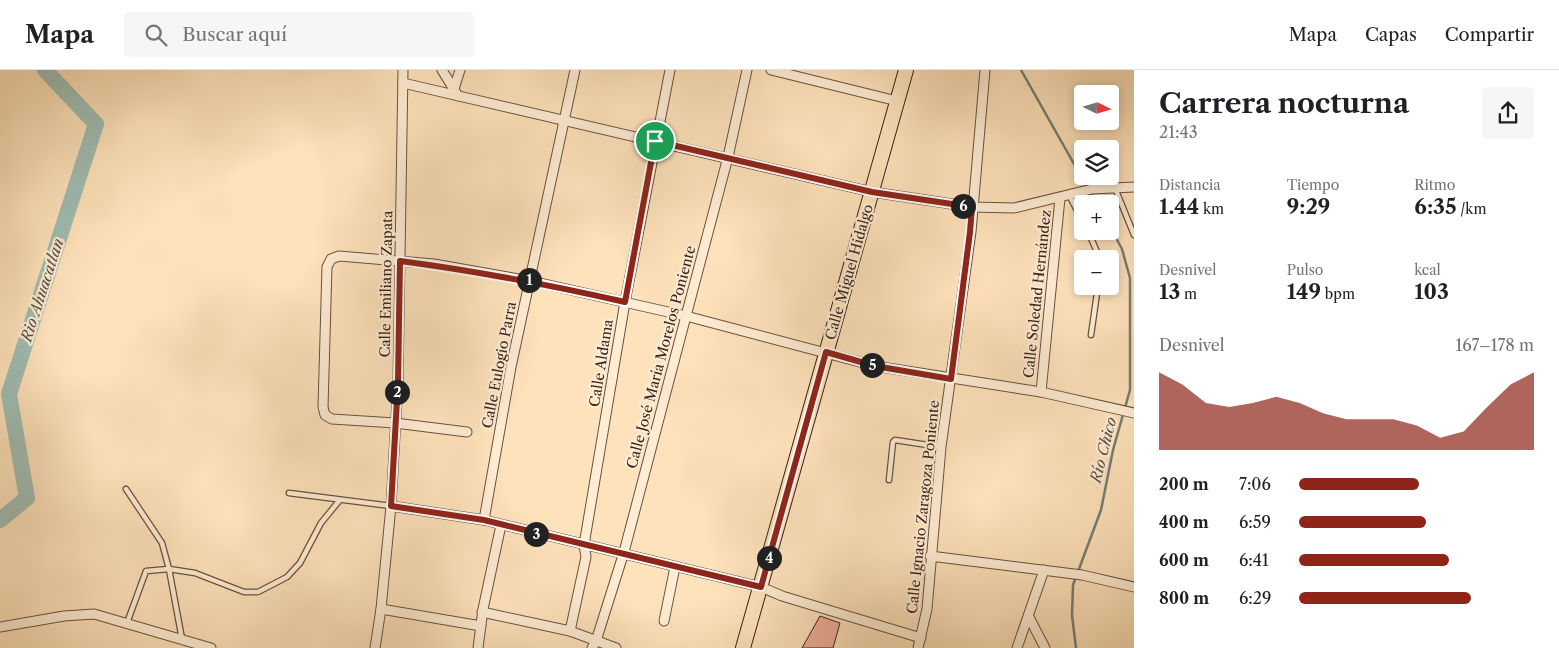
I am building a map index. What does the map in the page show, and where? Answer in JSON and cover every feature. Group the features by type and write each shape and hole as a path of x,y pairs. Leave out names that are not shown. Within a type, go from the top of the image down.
{"main road":[{"name":"Calle Miguel Hidalgo","path":"743,648 906,70"}],"street":[{"name":"Calle Emiliano Zapata","path":"375,648 382,609 391,506 400,261 403,70"},
{"path":"442,70 456,92"},
{"path":"456,92 460,70"},
{"name":"Calle Eulogio Parra","path":"484,520 511,367 575,70"},
{"name":"Calle Aldama","path":"570,631 586,557 584,545 625,302 670,70"},
{"name":"Calle José María Morelos Poniente","path":"594,645 624,552 728,157 747,70"},
{"path":"771,70 897,101"},
{"name":"Calle Ignacio Zaragoza Poniente","path":"918,648 927,609 930,556 941,446 970,232 985,70"},
{"path":"403,83 456,92 563,121 728,157 872,192 972,207 1014,208 1092,189 1134,187"},
{"name":"Calle Soledad Hernández","path":"1040,392 1069,195"},
{"path":"467,432 395,423 332,419 325,415 323,407 327,267 330,259 339,256 434,264 531,281 686,316 875,366 1040,392 1134,413"},
{"path":"391,506 484,520 584,545 624,552 675,567 761,587 782,596 921,638"},
{"path":"478,648 482,626 482,612 501,525"},
{"path":"930,556 1082,575 1134,587"},
{"path":"664,622 675,567"},
{"path":"1017,648 1044,570"},
{"path":"382,609 482,626"},
{"path":"482,612 570,631 594,645 616,648"},
{"path":"0,627 64,616 94,614 211,648"},
{"path":"1029,617 1045,648"}],"lane":[{"path":"1114,187 1134,235"},
{"path":"1069,195 1074,205"},
{"path":"1091,335 1097,295"},
{"path":"889,480 893,442 895,440 941,446"},
{"path":"126,490 162,543 169,569 182,639"},
{"path":"289,493 339,501 391,506"},
{"path":"127,623 146,571 169,569 196,573 244,592 258,592 288,577 300,563 321,522 339,501"}],"building":[{"path":"820,616 840,623 833,648 802,648"}],"waterway":[{"name":"Rio Ahuacatlan","path":"0,520 27,498 9,394 96,124 45,70"},
{"name":"Río Chico","path":"1021,70 1087,187"},
{"name":"Río Chico","path":"1076,648 1072,615 1073,585 1101,510 1113,450 1130,390 1130,278 1122,249 1117,240"}],"route":[{"path":"655,141 872,192 972,207 951,379 875,366 826,352 761,587 675,567 624,552 584,545 484,520 391,506 398,382 400,261 434,264 531,281 625,302 655,141"}]}
